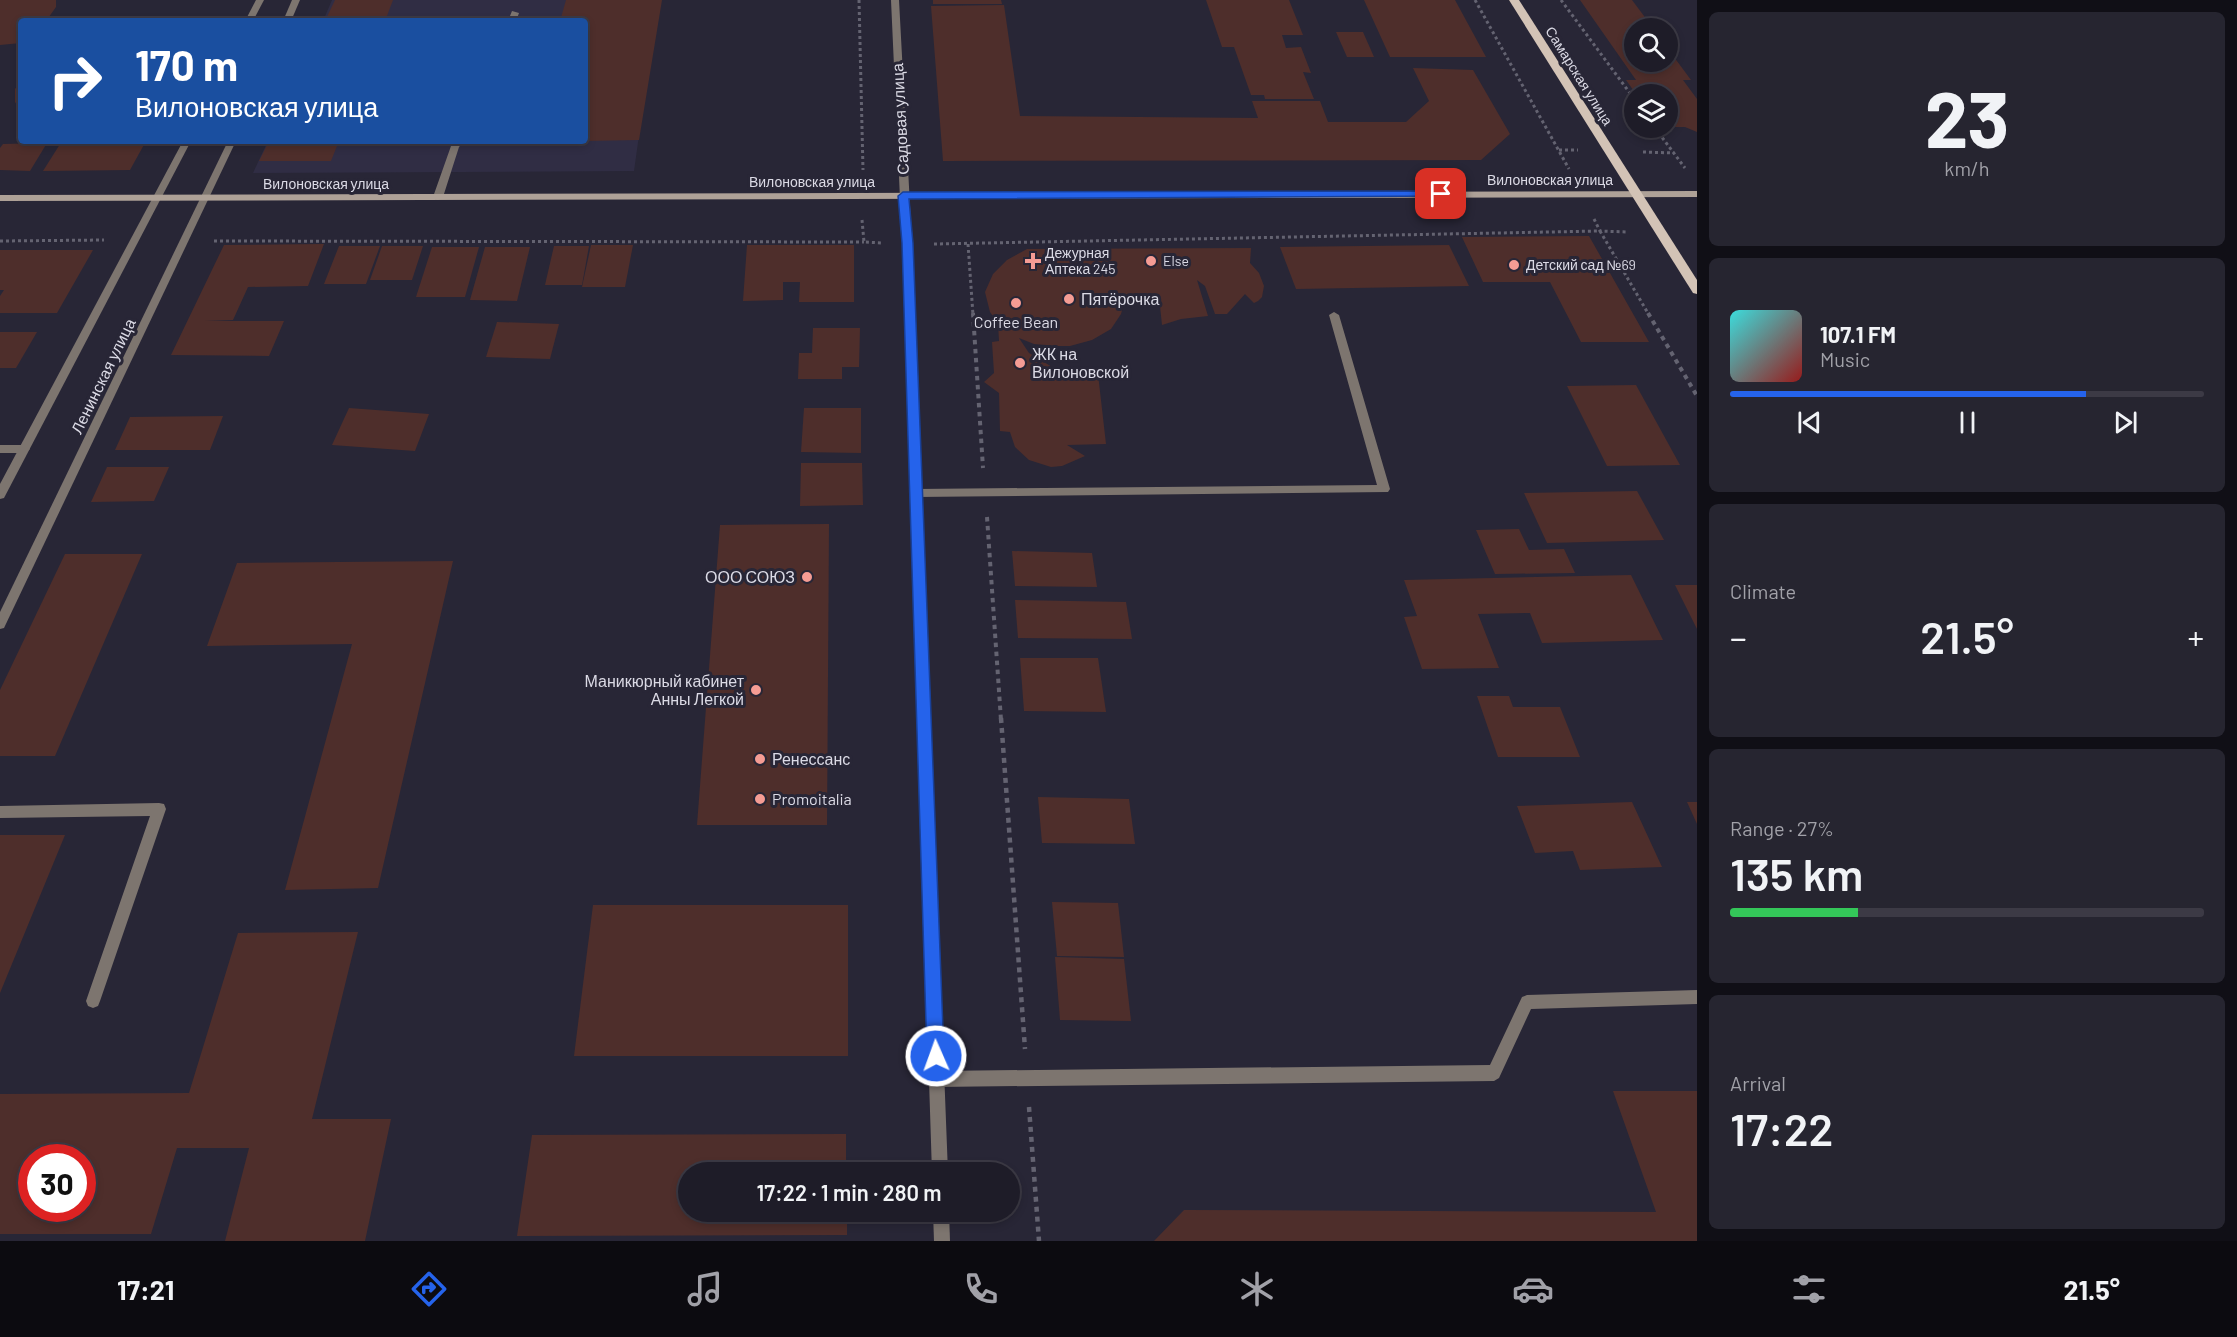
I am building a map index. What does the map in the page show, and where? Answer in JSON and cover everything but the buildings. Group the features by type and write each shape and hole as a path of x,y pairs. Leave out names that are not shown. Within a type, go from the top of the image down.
{"main road":[{"name":"Самарская улица","path":"1514,0 1697,290"},
{"name":"Вилоновская улица","path":"0,198 1697,194"}],"street":[{"path":"251,18 260,0"},
{"path":"288,18 296,0"},
{"name":"Садовая улица","path":"895,0 907,243 940,1162"},
{"name":"Ленинская улица","path":"0,495 185,144"},
{"name":"Ленинская улица","path":"0,624 206,198 230,144"},
{"path":"438,197 457,144"},
{"path":"916,493 1384,489 1334,315"},
{"path":"0,449 25,448"},
{"path":"0,812 159,809 93,1001"},
{"path":"936,1079 1494,1073 1527,1002 1697,997"},
{"path":"941,1222 942,1241"}],"path":[{"path":"1474,0 1582,194 1600,231 1697,396"},
{"path":"1561,0 1624,85"},
{"path":"1662,138 1684,168"},
{"path":"1039,1241 968,244 1600,231"},
{"path":"0,241 135,240"},
{"path":"185,240 864,242"}],"shaded area":[{"path":"332,0 658,0 634,171 253,173 267,144 588,144 588,18 324,18"}],"place":[{"name":"Дежурная Аптека 245","path":"1033,261"},
{"name":"Else","path":"1151,261"},
{"name":"Детский сад №69","path":"1514,265"},
{"name":"Пятёрочка","path":"1069,299"},
{"name":"Coffee Bean","path":"1016,303"},
{"name":"ЖК на Вилоновской","path":"1020,363"},
{"name":"ООО СОЮЗ","path":"807,577"},
{"name":"Маникюрный кабинет Анны Легкой","path":"756,690"},
{"name":"Ренессанс","path":"760,759"},
{"name":"Promoitalia","path":"760,799"}],"route":[{"path":"936,1056 907,243 903,196 1441,194"}]}
